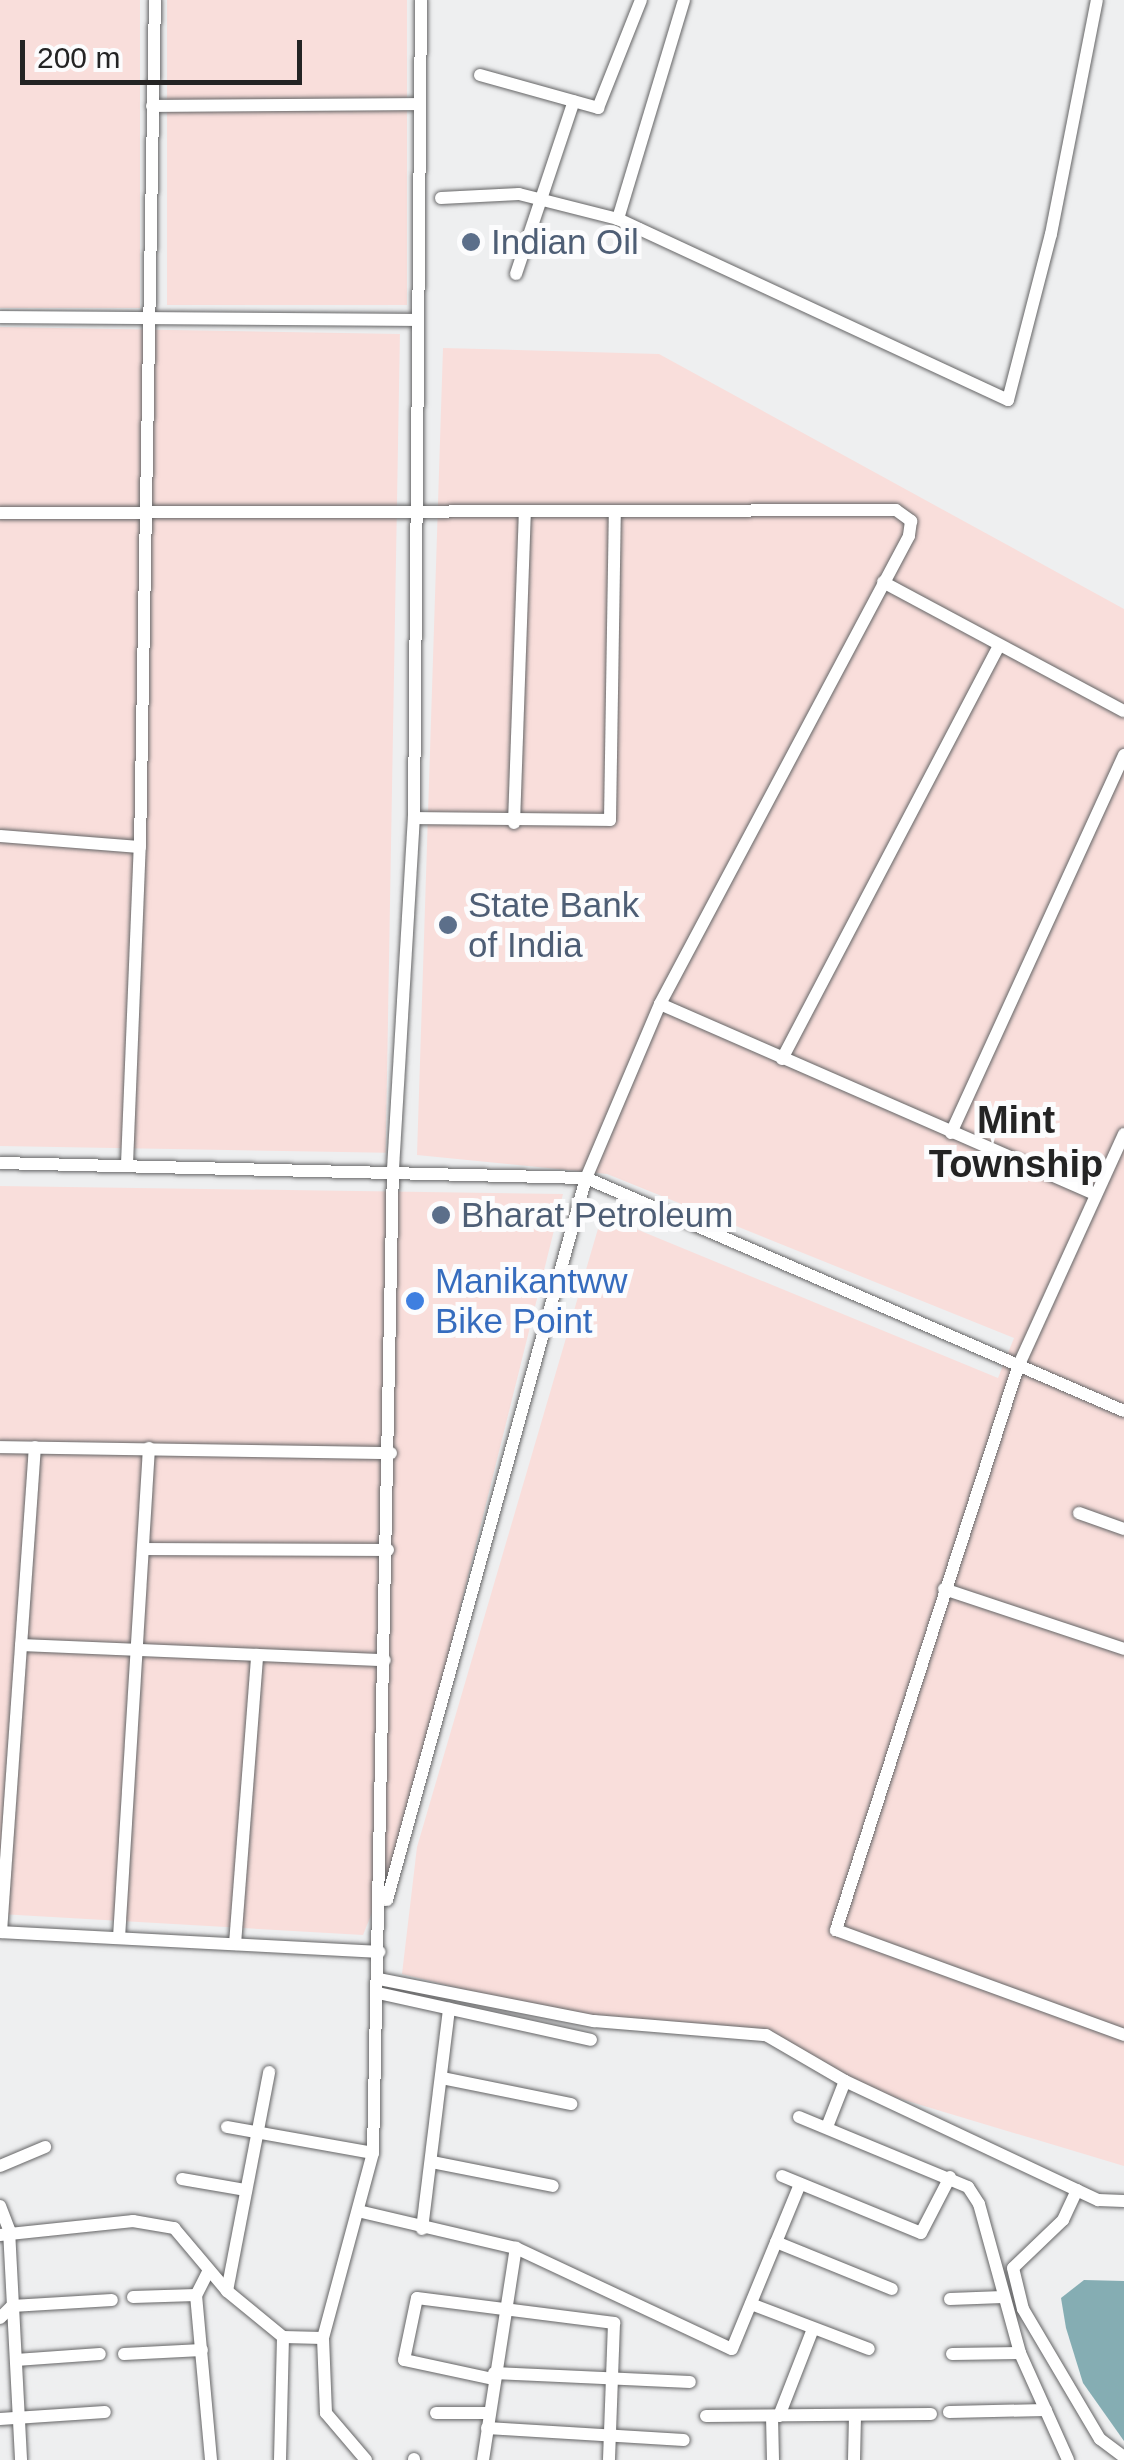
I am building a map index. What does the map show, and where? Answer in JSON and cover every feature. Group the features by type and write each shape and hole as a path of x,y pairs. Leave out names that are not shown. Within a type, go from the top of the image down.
{"street":[{"path":"126,1164 140,847 145,318 156,0"},
{"path":"366,2460 326,2413 323,2338 373,2154 382,1916 393,1169 414,818 413,512 421,0"},
{"path":"480,75 598,108 641,0"},
{"path":"618,219 684,0"},
{"path":"441,198 519,194 618,219 1008,400 1051,234 1097,0"},
{"path":"516,274 574,101"},
{"path":"152,106 420,104"},
{"path":"0,317 417,320"},
{"path":"0,513 896,510 912,528 660,1004 586,1178 382,1916"},
{"path":"514,823 525,512"},
{"path":"414,818 514,823 610,820 614,512"},
{"path":"884,582 1124,710"},
{"path":"782,1059 999,646"},
{"path":"951,1134 1124,755"},
{"path":"0,836 140,847"},
{"path":"660,1004 1094,1194"},
{"path":"1124,1134 1018,1368 836,1930 1124,2035"},
{"path":"0,1163 393,1169 586,1178 1124,1411"},
{"path":"0,1446 391,1452"},
{"path":"34,1447 0,1932 378,1952"},
{"path":"118,1938 149,1448"},
{"path":"1079,1514 1124,1529"},
{"path":"142,1548 388,1550"},
{"path":"944,1589 1124,1649"},
{"path":"21,1646 386,1660"},
{"path":"235,1944 257,1655"},
{"path":"379,1986 450,2009 591,2040"},
{"path":"379,1986 594,2020 766,2035 845,2081 1077,2190 1124,2201"},
{"path":"422,2229 450,2009"},
{"path":"202,2346 204,2297 218,2280 246,2190 269,2072"},
{"path":"442,2078 570,2104"},
{"path":"827,2126 845,2081"},
{"path":"799,2116 968,2186 979,2204 1020,2353 1068,2460"},
{"path":"227,2127 373,2154"},
{"path":"0,2166 45,2147"},
{"path":"432,2162 553,2186"},
{"path":"782,2176 921,2232 950,2177"},
{"path":"182,2179 246,2190"},
{"path":"358,2211 516,2248 732,2349 800,2184"},
{"path":"1077,2190 1063,2220 1013,2268 1023,2308 1100,2439 1124,2457"},
{"path":"0,2206 12,2306 22,2460"},
{"path":"4,2233 133,2221 174,2228 218,2280 282,2337 323,2338"},
{"path":"776,2242 892,2289"},
{"path":"483,2460 493,2376 516,2248"},
{"path":"133,2298 196,2295 218,2280"},
{"path":"196,2295 211,2460"},
{"path":"950,2299 1003,2297"},
{"path":"609,2460 614,2377 614,2323 504,2312 418,2298 404,2358 493,2376 614,2377 690,2382"},
{"path":"0,2318 12,2306 112,2300"},
{"path":"751,2304 869,2349"},
{"path":"772,2460 776,2416 813,2329"},
{"path":"280,2460 282,2337"},
{"path":"124,2354 202,2346"},
{"path":"952,2354 1020,2353"},
{"path":"16,2360 100,2354"},
{"path":"949,2412 1046,2410"},
{"path":"0,2419 105,2412"},
{"path":"436,2413 488,2413"},
{"path":"706,2416 931,2414"},
{"path":"854,2460 855,2415"},
{"path":"487,2428 684,2440"}],"shaded area":[{"path":"0,0 140,0 140,308 0,308"},
{"path":"167,0 407,0 407,305 167,305"},
{"path":"0,327 400,334 386,1153 0,1146"},
{"path":"443,348 659,354 1124,609 1124,2166 861,2087 765,2032 616,2027 402,1974 417,1847 602,1215 998,1378 1014,1338 607,1174 417,1155"},
{"path":"0,1186 563,1194 404,1834 363,1935 0,1914"}],"water":[{"path":"1084,2280 1124,2281 1124,2441 1083,2383 1066,2328 1061,2298"}],"place":[{"name":"Indian Oil","path":"471,242"},
{"name":"State Bank of India","path":"448,925"},
{"name":"Bharat Petroleum","path":"441,1215"},
{"name":"Manikantww Bike Point","path":"415,1301"}],"district":[{"name":"Mint Township","path":"1016,1143"}]}
